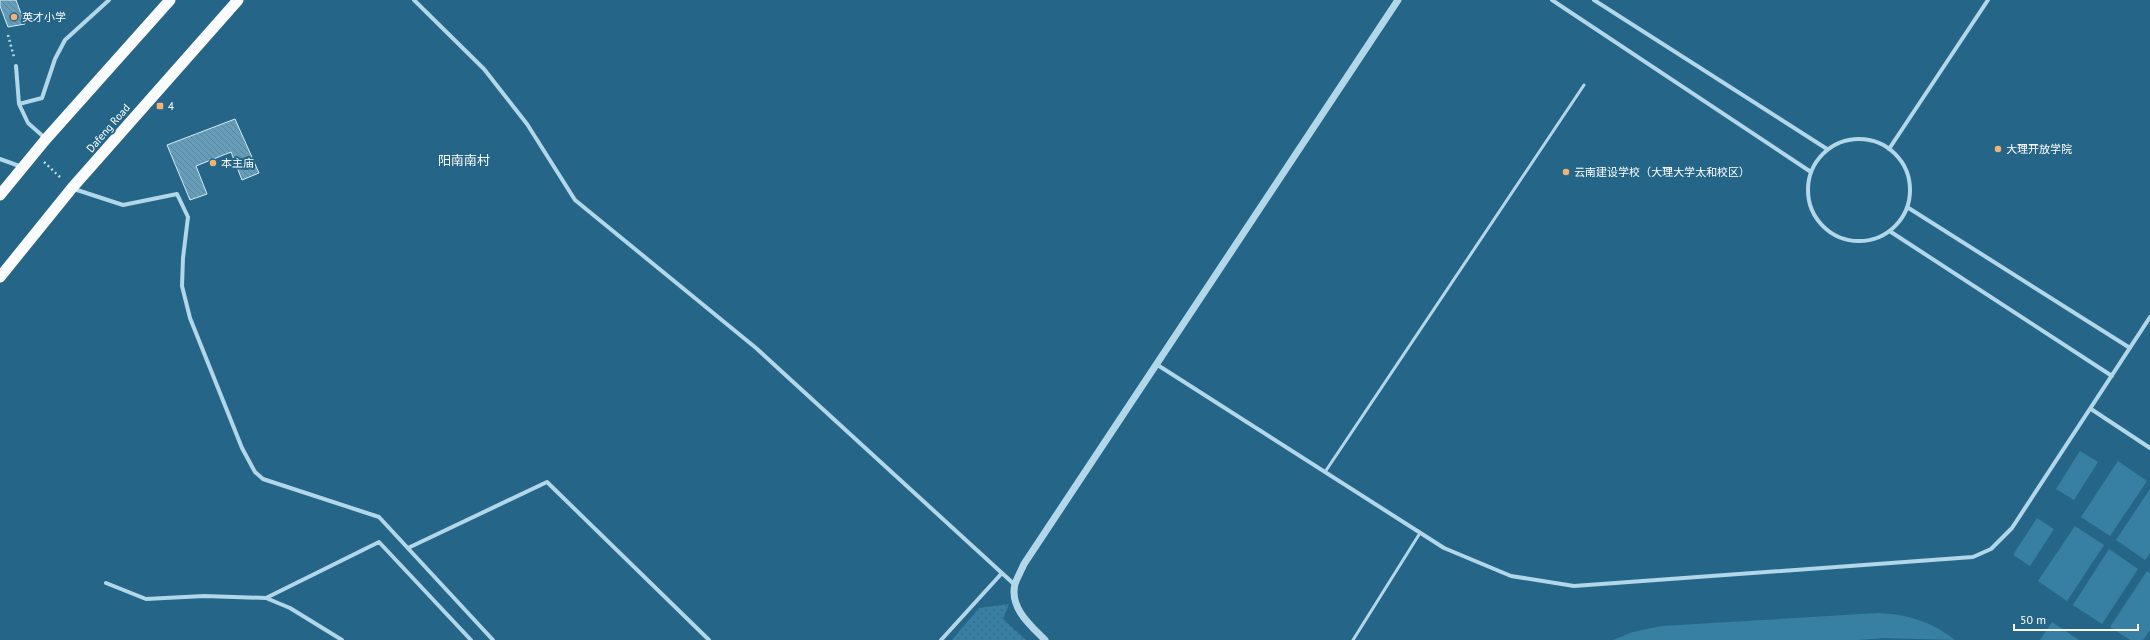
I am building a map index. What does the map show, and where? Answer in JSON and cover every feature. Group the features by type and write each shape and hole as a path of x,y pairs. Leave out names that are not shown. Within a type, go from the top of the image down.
{"highway":[{"path":"0,195 22,167 170,0"},
{"name":"Dafeng Road","path":"0,277 72,188 238,0"}],"street":[{"path":"20,104 42,98 55,59 65,40 109,0"},
{"path":"414,0 484,69 526,124 575,200 756,348 1015,585"},
{"path":"1045,640 1019,611 1015,597 1015,585 1024,564 1041,536 1398,0"},
{"path":"1552,0 1811,172"},
{"path":"1594,0 1827,149"},
{"path":"1890,149 1988,0"},
{"path":"16,66 20,104 28,123 46,140"},
{"path":"1867,139 1886,146 1901,159 1910,178 1910,198 1904,217 1891,232 1873,240 1854,242 1835,236 1820,224 1810,206 1808,185 1814,165 1827,149 1846,140 1867,139"},
{"path":"0,159 22,167"},
{"path":"72,188 123,205 177,194 188,217 183,258 182,286 190,318 242,448 255,472 263,479 379,517 493,640"},
{"path":"1907,207 2130,348"},
{"path":"1891,232 2112,376"},
{"path":"1156,363 1444,548 1511,576 1574,586 1973,557 1991,549 2012,528 2150,317"},
{"path":"2091,408 2150,448"},
{"path":"408,548 547,482 709,640"},
{"path":"266,598 379,542 471,640"},
{"path":"941,640 1002,573"},
{"path":"106,583 146,599 204,596 266,598 290,608 342,640"}],"lane":[{"path":"1326,472 1584,85"},
{"path":"1353,640 1420,533"}],"path":[{"path":"8,35 16,66"},
{"path":"35,153 72,188"}],"shaded area":[{"path":"2080,451 2098,462 2074,500 2056,489"},
{"path":"2118,461 2147,481 2110,536 2081,517"},
{"path":"2150,489 2150,553 2145,560 2116,540"},
{"path":"2037,518 2054,529 2030,566 2013,555"},
{"path":"2075,526 2104,545 2067,601 2038,581"},
{"path":"2109,549 2138,569 2102,624 2073,605"},
{"path":"2147,571 2150,573 2150,630 2143,640 2130,640 2110,627"},
{"path":"1009,604 1003,619 1026,640 952,640 979,608"},
{"path":"1878,613 1899,615 1919,620 1938,628 1955,640 1884,638 1859,640 1613,640 1633,632 1662,626"},
{"path":"2052,622 2079,640 2040,640"}],"building":[{"path":"0,0 16,0 25,24 8,27 0,6"},
{"path":"235,119 259,173 242,180 231,152 196,166 207,194 190,200 167,145"}],"place":[{"name":"英才小学","path":"14,17"},
{"name":"4","path":"160,106"},
{"name":"大理开放学院","path":"1998,149"},
{"name":"本主庙","path":"213,163"},
{"name":"云南建设学校（大理大学太和校区）","path":"1566,172"}],"district":[{"name":"阳南南村","path":"464,160"}]}
